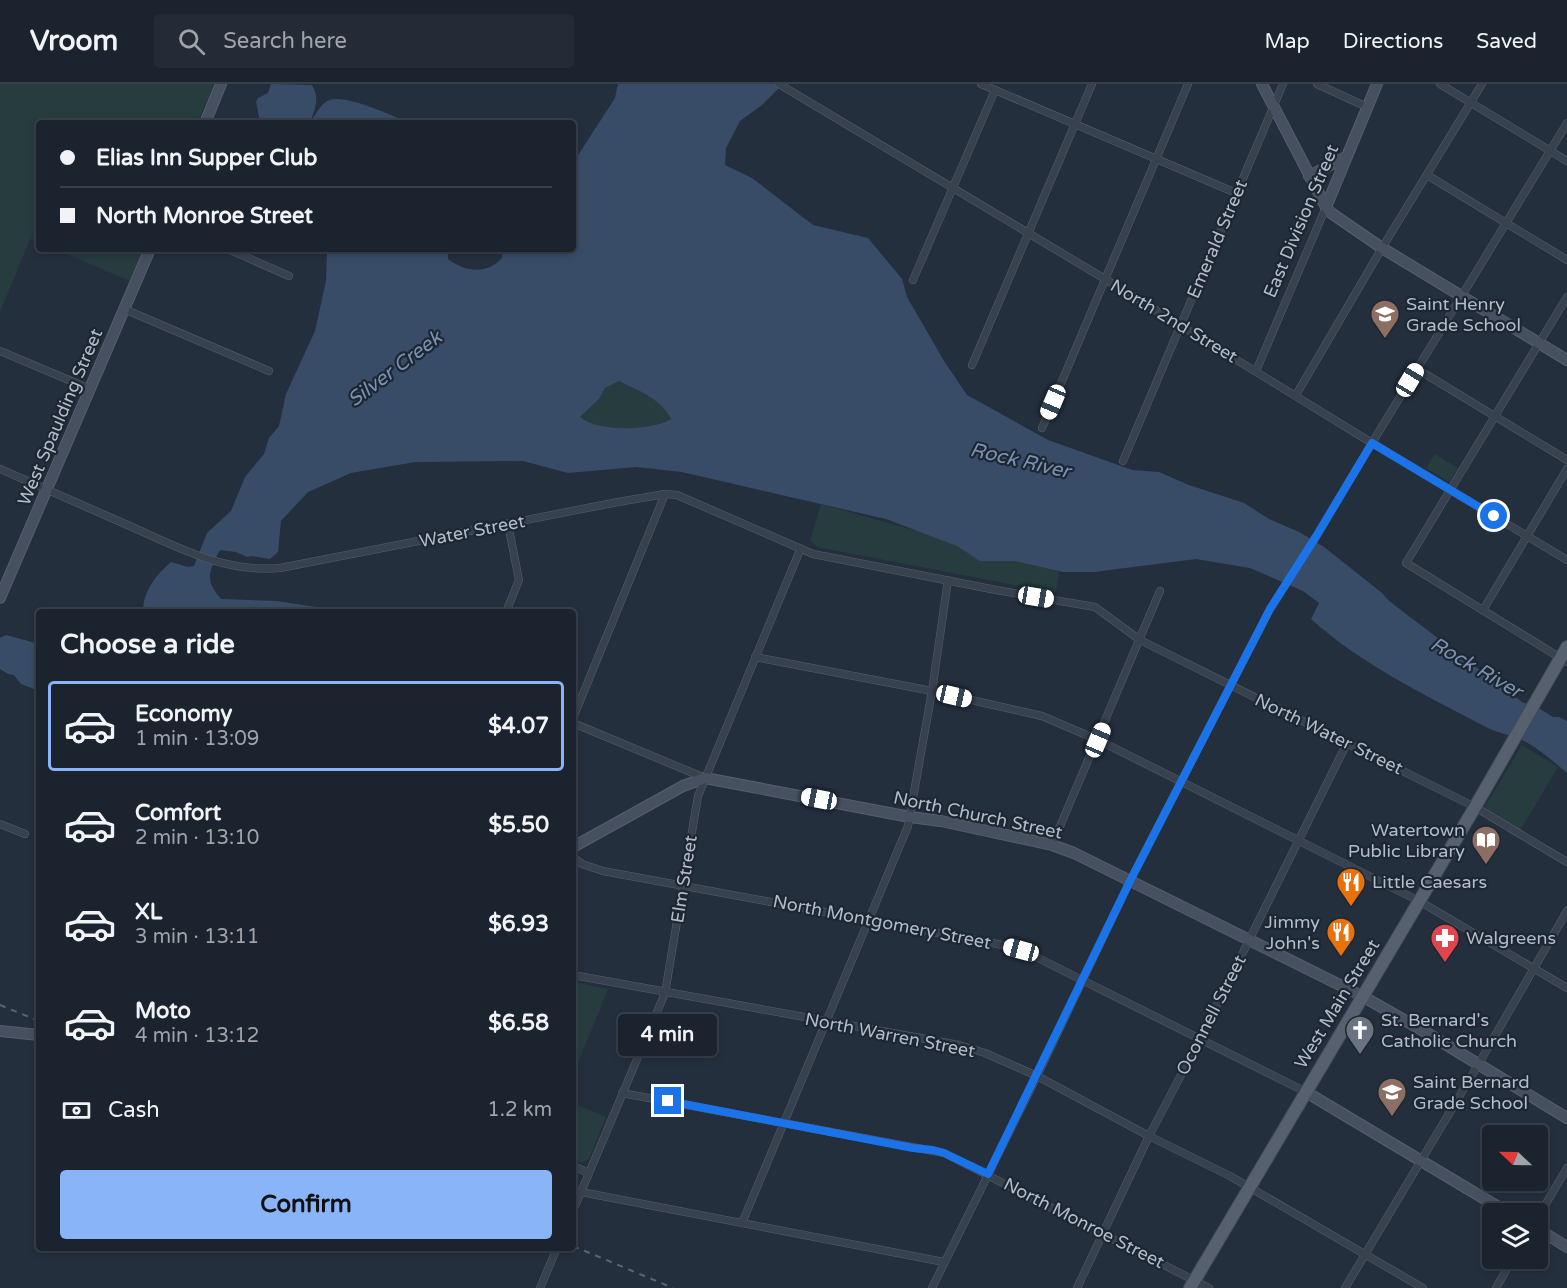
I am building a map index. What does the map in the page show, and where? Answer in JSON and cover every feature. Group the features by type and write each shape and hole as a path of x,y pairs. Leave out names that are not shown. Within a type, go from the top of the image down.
{"main road":[{"path":"206,120 221,84"},
{"path":"1262,84 1326,207 1341,221 1567,360"},
{"name":"East Division Street","path":"1326,207 1377,84"},
{"path":"1310,176 1346,157"},
{"name":"West Spaulding Street","path":"1,591 149,252"},
{"name":"West Main Street","path":"1193,1284 1475,807 1533,704 1565,656"},
{"path":"576,845 683,786 705,778"},
{"name":"North Church Street","path":"705,778 941,821 1052,845 1074,853 1362,996 1567,1118"},
{"path":"0,1031 36,1035"},
{"path":"1306,1092 1491,1203"},
{"path":"1548,1235 1567,1247"}],"street":[{"name":"North 2nd Street","path":"779,84 1028,232 1567,560"},
{"path":"981,84 1236,193"},
{"path":"972,365 1092,84"},
{"path":"1042,428 1188,84"},
{"name":"Emerald Street","path":"1123,461 1283,84"},
{"path":"1317,84 1367,107"},
{"path":"1440,84 1567,161"},
{"path":"1296,395 1482,84"},
{"path":"913,280 994,90"},
{"path":"932,1288 1130,881 1270,609 1567,123"},
{"path":"1427,175 1567,260"},
{"name":"East Division Street","path":"1256,371 1326,207"},
{"path":"235,252 289,276"},
{"path":"1565,656 1406,563 1567,297"},
{"path":"124,309 269,371"},
{"path":"0,351 90,389"},
{"path":"1417,369 1567,460"},
{"name":"Water Street","path":"0,469 194,554 218,563 251,569 280,568 665,494 685,498 813,554 948,580"},
{"path":"1483,610 1567,469"},
{"path":"576,711 665,494"},
{"path":"507,609 519,580 508,524"},
{"name":"Elm Street","path":"576,1203 664,993 698,796 800,550"},
{"path":"742,1223 910,817 948,580"},
{"name":"North Water Street","path":"948,580 1095,607 1140,640 1475,807 1567,862"},
{"path":"1052,845 1160,591"},
{"path":"754,657 932,691 1042,716 1098,740 1419,901 1567,988"},
{"path":"576,724 705,778"},
{"name":"Oconnell Street","path":"1077,1288 1101,1233 1149,1136 1200,1039 1347,743"},
{"path":"0,824 25,834"},
{"name":"North Montgomery Street","path":"576,859 593,869 1021,950 1306,1092"},
{"path":"1345,1288 1567,911"},
{"name":"North Warren Street","path":"576,976 959,1045 985,1053 1037,1076 1250,1187 1422,1288"},
{"name":"North Monroe Street","path":"622,1093 933,1150 988,1174 1193,1284 1209,1288"},
{"path":"576,1167 589,1173"},
{"path":"1546,1203 1567,1168"},
{"path":"581,1192 944,1262"},
{"path":"540,1288 556,1251"},
{"path":"1496,1288 1507,1269"}],"green space":[{"path":"0,84 214,84 198,120 36,120 36,241 30,239 0,312"},
{"path":"62,252 143,252 130,281"},
{"path":"619,381 655,400 671,419 650,426 624,428 599,425 580,417 599,399 605,388"},
{"path":"1435,454 1458,468 1449,482 1426,468"},
{"path":"821,504 1059,571 1056,593 817,547 810,541"},
{"path":"1522,745 1558,767 1520,831 1483,810"},
{"path":"576,983 608,989 576,1068"},
{"path":"576,1104 606,1117 589,1159 583,1163 576,1161"}],"water":[{"path":"271,84 312,85 316,99 311,120 258,120 256,102 258,98 268,93"},
{"path":"618,84 783,84 762,105 740,121 726,148 725,165 752,178 813,225 868,238 902,279 907,297 944,361 967,395 1048,440 1132,470 1159,472 1189,485 1244,503 1269,519 1299,532 1324,547 1389,601 1522,702 1567,721 1567,773 1526,742 1488,728 1373,665 1311,619 1319,603 1303,591 1250,568 1196,559 1094,572 1063,572 1015,561 980,561 957,546 886,519 682,472 636,467 568,473 523,461 415,462 351,473 308,492 281,521 278,552 270,559 247,557 236,552 220,550 210,575 212,586 221,599 276,601 330,609 143,609 145,597 151,584 171,562 188,567 194,566 207,533 231,511 245,477 264,454 269,438 279,426 286,394 315,331 326,281 326,252 448,252 448,259 462,267 476,270 496,263 502,258 502,252 576,252 576,158 615,98","holes":["619,381 642,392 661,405 671,419 651,426 625,428 599,425 580,417 599,399 605,388"]},
{"path":"330,100 347,100 402,120 311,120 324,103"},
{"path":"6,635 36,643 36,690 21,684 14,675 0,669 0,638"}],"railway":[{"path":"0,1005 36,1020"},
{"path":"576,1247 673,1288"}],"place":[{"name":"Saint Henry Grade School","path":"1385,340"},
{"name":"Watertown Public Library","path":"1486,866"},
{"name":"Little Caesars","path":"1351,908"},
{"name":"Jimmy John's","path":"1341,958"},
{"name":"Walgreens","path":"1445,964"},
{"name":"St. Bernard's Catholic Church","path":"1360,1056"},
{"name":"Saint Bernard Grade School","path":"1392,1118"}],"route":[{"path":"668,1101 933,1150 988,1174 1130,881 1230,685 1270,609 1372,443 1494,516"}],"water label":[{"name":"Silver Creek","path":"395,369"},
{"name":"Rock River","path":"1020,461"},
{"name":"Rock River","path":"1476,668"}]}
